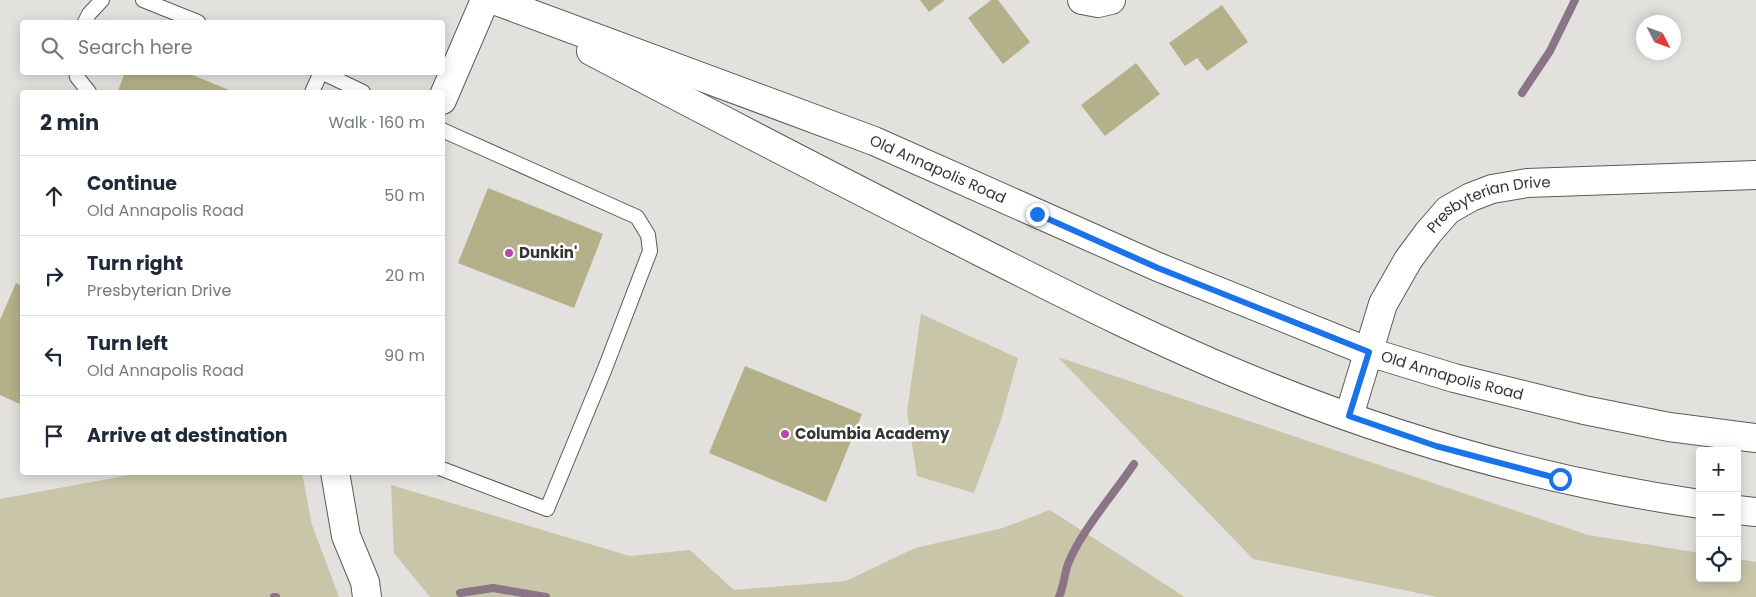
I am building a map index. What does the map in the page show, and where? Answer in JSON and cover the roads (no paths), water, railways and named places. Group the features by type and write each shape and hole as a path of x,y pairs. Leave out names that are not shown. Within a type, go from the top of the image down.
{"main road":[{"path":"445,93 485,0"},
{"name":"Old Annapolis Road","path":"493,0 874,141 1158,268 1369,352 1454,378 1584,410 1669,427 1756,438"},
{"name":"Old Annapolis Road","path":"493,0 850,186 1135,328 1257,382 1436,446 1560,479 1646,497 1696,503"},
{"path":"1082,0 1098,4 1111,0"},
{"name":"Presbyterian Drive","path":"1349,416 1383,304 1408,260 1448,210 1471,197 1492,189 1527,183 1756,176"},
{"path":"336,475 346,536 374,593"},
{"path":"1741,510 1756,512"}],"lane":[{"path":"86,20 102,0"},
{"path":"143,0 193,20"},
{"path":"76,75 88,90"},
{"path":"313,90 320,75"},
{"path":"327,75 359,90"},
{"path":"445,131 637,217 648,235 650,251 604,371 547,508 445,469"}],"waterway":[{"path":"1522,93 1550,51 1575,0"},
{"path":"1059,597 1068,564 1074,551 1089,526 1134,464"},
{"path":"460,593 493,588 546,597"}],"place":[{"name":"Dunkin'","path":"509,253"},
{"name":"Columbia Academy","path":"785,434"}]}
